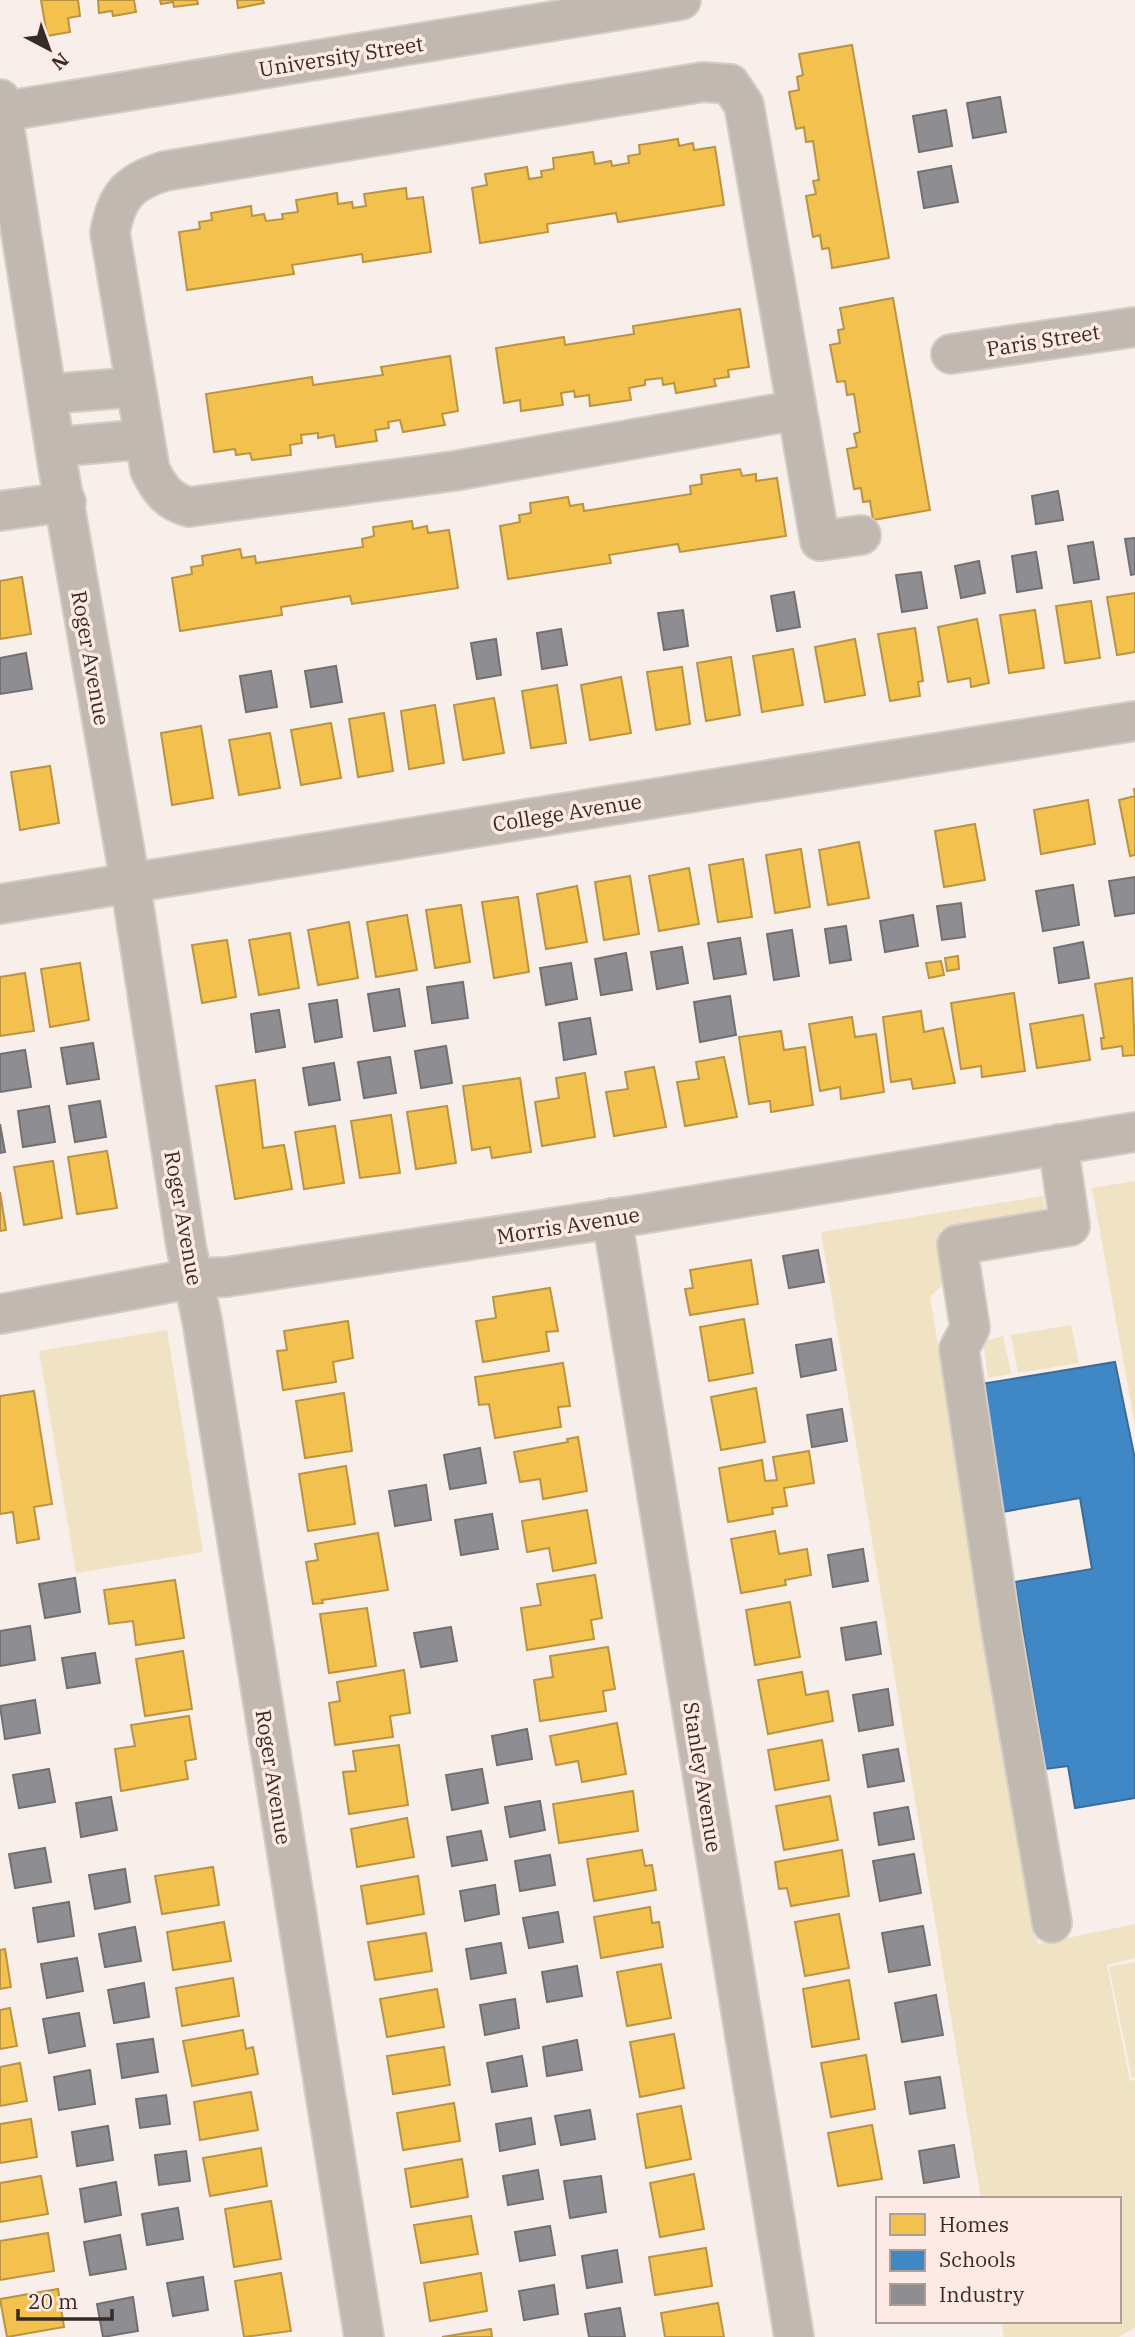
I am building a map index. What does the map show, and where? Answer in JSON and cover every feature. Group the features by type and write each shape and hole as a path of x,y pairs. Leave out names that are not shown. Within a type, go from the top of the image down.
{"street":[{"name":"University Street","path":"1,107 681,0"},
{"path":"797,410 454,471 189,507 173,502 161,491 150,470 110,233 117,201 149,176 703,82 730,84 744,105 820,541 861,535"},
{"name":"Roger Avenue","path":"1,107 130,881 186,1246 195,1278 364,2337"},
{"name":"Paris Street","path":"951,354 1135,327"},
{"path":"49,394 136,387"},
{"path":"57,447 144,439"},
{"path":"0,511 66,502"},
{"name":"College Avenue","path":"0,904 1135,721"},
{"name":"Morris Avenue","path":"0,1314 195,1278 226,1277 612,1218 1135,1132"},
{"path":"1052,1923 1002,1634 959,1349 970,1328 957,1245 1070,1226 1058,1144"},
{"name":"Stanley Avenue","path":"612,1218 794,2337"}],"shaded area":[{"path":"1135,1181 1135,1425 1092,1188"},
{"path":"1043,1196 1045,1212 940,1230 948,1279 930,1297 1038,1944 1135,1924 1135,1958 1107,1965 1130,2081 1135,2080 1135,2327 1119,2337 1004,2337 1001,2323 1121,2323 1121,2197 981,2197 821,1232"},
{"path":"1071,1325 1079,1363 1018,1373 1011,1335"},
{"path":"167,1330 203,1552 76,1573 39,1351"},
{"path":"1003,1336 1011,1374 988,1378 983,1342"},
{"path":"1135,1962 1135,2078 1132,2078 1109,1967"}],"building: Homes":[{"path":"41,0 78,0 80,16 68,18 70,32 47,36"},
{"path":"98,0 134,0 136,12 113,16 112,11 99,13"},
{"path":"160,0 197,0 198,4 174,7 173,2 161,4"},
{"path":"237,0 263,0 264,3 238,8"},
{"path":"852,45 889,258 832,268 829,248 822,249 820,235 813,237 806,196 816,194 813,181 819,180 813,141 806,142 804,127 796,129 789,92 799,90 797,77 803,75 799,54"},
{"path":"678,139 679,146 693,143 694,150 715,147 724,205 618,222 616,213 547,224 548,232 480,243 472,188 487,185 485,174 527,167 529,179 542,177 541,171 554,169 553,158 593,152 595,164 611,161 612,166 629,163 628,156 640,154 639,145"},
{"path":"406,188 407,199 423,197 431,252 363,262 362,254 292,265 294,274 187,290 179,232 200,229 199,222 212,220 211,213 251,206 252,216 264,214 266,221 283,219 282,214 298,212 296,200 337,193 338,204 352,202 353,208 366,206 364,194"},
{"path":"893,298 930,510 873,520 870,501 863,502 861,488 854,489 847,449 857,447 854,434 860,432 854,394 847,395 845,381 837,382 830,345 840,343 838,330 844,329 840,308"},
{"path":"740,309 749,367 728,370 729,377 714,379 716,386 676,393 674,383 663,385 662,378 645,380 645,385 629,388 631,400 590,406 589,395 575,397 574,391 561,393 563,405 521,411 520,400 504,403 496,348 564,337 565,345 634,334 633,326"},
{"path":"450,356 458,411 442,414 445,425 403,432 400,420 388,422 389,428 375,430 377,441 336,447 334,435 318,438 318,433 301,435 302,443 290,445 291,455 252,460 250,453 236,455 235,449 214,452 206,394 312,377 313,385 383,375 381,367"},
{"path":"740,469 742,476 756,474 756,481 777,478 786,536 680,552 678,544 609,555 611,563 508,579 500,526 520,522 519,515 531,513 530,503 568,497 570,506 583,504 584,511 691,494 690,486 702,484 701,475"},
{"path":"412,521 413,529 427,526 428,533 449,530 458,588 352,604 350,596 281,607 282,615 180,631 172,578 192,574 191,567 203,565 202,556 240,549 242,558 255,556 256,563 363,547 362,539 374,536 373,527"},
{"path":"22,577 31,634 0,639 0,581"},
{"path":"1135,593 1135,652 1117,655 1107,597"},
{"path":"1091,601 1100,658 1065,663 1056,606"},
{"path":"1035,610 1044,668 1009,673 1000,615"},
{"path":"977,619 989,683 971,687 970,678 948,682 938,627"},
{"path":"915,628 923,681 918,682 920,696 890,701 878,634"},
{"path":"855,639 865,695 825,702 815,647"},
{"path":"793,649 803,705 762,712 753,656"},
{"path":"731,657 740,715 706,721 697,663"},
{"path":"682,667 690,724 656,730 647,672"},
{"path":"621,677 631,733 590,740 581,685"},
{"path":"557,685 566,743 531,748 522,691"},
{"path":"494,698 504,753 463,760 454,705"},
{"path":"435,705 444,763 409,769 401,711"},
{"path":"384,713 393,771 358,777 349,719"},
{"path":"331,723 341,778 301,785 291,730"},
{"path":"201,726 213,798 172,805 161,733"},
{"path":"270,733 280,788 239,795 229,740"},
{"path":"50,766 59,823 20,830 11,772"},
{"path":"1135,796 1135,855 1130,856 1119,800"},
{"path":"1088,800 1095,844 1041,854 1034,810"},
{"path":"975,824 985,880 944,887 935,831"},
{"path":"859,842 869,898 828,905 819,850"},
{"path":"801,849 810,907 775,913 766,855"},
{"path":"743,859 752,917 718,922 709,865"},
{"path":"689,868 699,924 659,931 649,876"},
{"path":"630,876 639,934 604,940 595,882"},
{"path":"577,886 587,942 546,949 537,894"},
{"path":"518,897 529,972 494,978 482,902"},
{"path":"461,905 470,962 435,968 426,910"},
{"path":"407,915 417,970 376,977 367,922"},
{"path":"349,922 358,978 318,985 308,930"},
{"path":"290,933 299,988 259,995 249,940"},
{"path":"227,940 236,997 202,1003 192,945"},
{"path":"958,956 959,969 947,971 945,958"},
{"path":"941,961 944,975 929,978 926,963"},
{"path":"80,963 89,1020 50,1027 41,969"},
{"path":"25,973 34,1031 0,1036 0,977"},
{"path":"1132,978 1135,1055 1123,1056 1122,1046 1102,1049 1101,1038 1104,1038 1095,984"},
{"path":"1014,993 1025,1071 982,1077 981,1066 961,1069 951,1003"},
{"path":"921,1011 924,1032 943,1028 955,1083 913,1089 911,1079 891,1082 883,1017"},
{"path":"1083,1015 1090,1060 1037,1068 1030,1024"},
{"path":"852,1017 855,1037 876,1034 884,1092 841,1099 840,1087 820,1091 809,1024"},
{"path":"781,1031 784,1050 805,1047 813,1105 771,1112 770,1101 749,1104 739,1037"},
{"path":"724,1057 737,1117 685,1126 677,1082 699,1079 696,1062"},
{"path":"654,1067 666,1127 614,1136 606,1092 628,1089 625,1072"},
{"path":"585,1073 595,1137 542,1146 535,1102 559,1098 556,1078"},
{"path":"520,1078 531,1152 492,1158 490,1147 472,1150 463,1086"},
{"path":"255,1080 263,1148 284,1145 292,1189 235,1199 216,1086"},
{"path":"447,1106 456,1163 416,1169 407,1112"},
{"path":"391,1115 400,1173 360,1178 351,1121"},
{"path":"335,1126 344,1183 304,1189 295,1132"},
{"path":"107,1151 117,1208 77,1214 68,1157"},
{"path":"53,1161 62,1218 24,1225 14,1167"},
{"path":"0,1192 6,1230 0,1231"},
{"path":"751,1260 758,1304 690,1315 685,1289 693,1288 690,1270"},
{"path":"550,1288 558,1331 546,1332 549,1351 483,1362 476,1321 496,1318 493,1297"},
{"path":"744,1319 753,1373 709,1381 700,1327"},
{"path":"348,1321 353,1358 333,1362 336,1382 283,1390 277,1351 287,1350 284,1331"},
{"path":"563,1363 570,1406 558,1407 561,1427 495,1438 489,1404 479,1405 475,1377"},
{"path":"756,1388 765,1442 721,1450 711,1397"},
{"path":"34,1391 52,1504 34,1507 39,1539 17,1543 13,1512 0,1514 0,1396"},
{"path":"344,1393 352,1451 305,1458 296,1401"},
{"path":"578,1437 587,1491 543,1499 540,1479 520,1482 514,1452 568,1442 567,1439"},
{"path":"809,1451 814,1483 784,1488 787,1506 772,1508 773,1514 728,1522 719,1468 762,1460 765,1481 777,1480 773,1457"},
{"path":"346,1466 355,1524 308,1531 299,1474"},
{"path":"587,1510 596,1563 553,1571 549,1548 527,1552 522,1521"},
{"path":"775,1531 779,1554 807,1549 811,1575 785,1580 786,1585 741,1593 731,1539"},
{"path":"378,1533 388,1590 322,1600 323,1603 313,1604 306,1562 318,1560 315,1544"},
{"path":"595,1575 602,1618 591,1620 594,1639 527,1650 521,1608 541,1605 537,1584"},
{"path":"175,1580 184,1638 136,1645 133,1621 109,1624 104,1590"},
{"path":"790,1602 800,1657 755,1665 746,1610"},
{"path":"367,1608 376,1666 329,1673 320,1614"},
{"path":"608,1647 615,1689 603,1691 606,1711 540,1721 534,1680 553,1677 550,1656"},
{"path":"183,1651 192,1709 145,1716 136,1659"},
{"path":"404,1670 410,1713 390,1716 393,1737 335,1745 329,1703 340,1701 337,1682"},
{"path":"802,1672 806,1695 828,1691 833,1721 768,1734 758,1680"},
{"path":"189,1716 196,1759 185,1761 188,1779 121,1791 115,1749 135,1746 131,1725"},
{"path":"617,1723 626,1774 582,1782 578,1761 556,1765 550,1736"},
{"path":"822,1740 829,1780 775,1790 768,1750"},
{"path":"399,1745 408,1805 349,1814 343,1772 356,1771 353,1751"},
{"path":"633,1791 638,1831 559,1843 553,1804"},
{"path":"830,1796 838,1840 784,1850 776,1806"},
{"path":"407,1818 414,1857 357,1867 351,1829"},
{"path":"642,1850 645,1866 652,1865 656,1890 594,1901 587,1859"},
{"path":"842,1850 849,1896 791,1906 787,1888 779,1889 775,1862"},
{"path":"213,1867 219,1905 162,1914 155,1876"},
{"path":"418,1876 424,1914 367,1924 361,1886"},
{"path":"650,1907 652,1923 659,1922 663,1947 601,1958 594,1917"},
{"path":"839,1914 849,1968 805,1976 795,1922"},
{"path":"224,1922 231,1961 173,1970 167,1932"},
{"path":"426,1933 432,1971 375,1980 368,1942"},
{"path":"5,1949 11,1987 0,1989 0,1950"},
{"path":"661,1964 671,2018 627,2026 617,1972"},
{"path":"233,1978 239,2016 182,2026 176,1988"},
{"path":"849,1980 859,2039 812,2047 803,1989"},
{"path":"437,1989 444,2027 387,2037 380,1999"},
{"path":"10,2008 17,2046 0,2049 0,2010"},
{"path":"243,2030 246,2049 253,2047 258,2074 192,2086 183,2041"},
{"path":"674,2034 684,2088 640,2097 630,2042"},
{"path":"444,2047 450,2085 393,2094 387,2056"},
{"path":"866,2055 875,2109 831,2117 821,2063"},
{"path":"20,2063 27,2101 0,2106 0,2067"},
{"path":"251,2092 258,2130 200,2140 194,2102"},
{"path":"454,2103 460,2141 403,2150 397,2113"},
{"path":"681,2106 691,2159 646,2168 637,2114"},
{"path":"31,2119 37,2157 0,2163 0,2124"},
{"path":"872,2125 882,2179 838,2186 828,2133"},
{"path":"261,2148 267,2186 210,2196 203,2158"},
{"path":"462,2159 468,2197 411,2207 405,2169"},
{"path":"694,2174 704,2229 660,2237 650,2183"},
{"path":"41,2176 48,2214 0,2222 0,2183"},
{"path":"271,2201 281,2259 234,2267 225,2209"},
{"path":"471,2216 478,2254 421,2263 414,2225"},
{"path":"48,2233 54,2271 0,2280 0,2241"},
{"path":"706,2248 712,2286 655,2295 649,2257"},
{"path":"281,2273 291,2331 244,2337 235,2281"},
{"path":"481,2273 487,2311 430,2321 424,2283"},
{"path":"58,2289 64,2327 7,2337 0,2299"},
{"path":"718,2303 724,2337 665,2337 661,2313"},
{"path":"491,2329 492,2337 442,2337"}],"building: Schools":[{"path":"1115,1362 1135,1459 1135,1798 1075,1808 1068,1766 1046,1769 1015,1582 1092,1569 1080,1498 1002,1512 981,1384"}],"building: Industry":[{"path":"1000,97 1006,132 973,138 967,103"},
{"path":"946,110 952,146 919,152 913,116"},
{"path":"951,166 958,202 924,208 918,172"},
{"path":"1058,491 1063,520 1036,524 1032,496"},
{"path":"1135,538 1135,574 1131,575 1125,539"},
{"path":"1093,542 1099,579 1074,583 1068,546"},
{"path":"1036,552 1042,588 1017,592 1012,556"},
{"path":"979,561 985,593 961,598 955,566"},
{"path":"921,572 927,608 902,612 896,575"},
{"path":"794,592 800,627 777,631 771,596"},
{"path":"683,610 688,646 664,650 658,613"},
{"path":"561,629 567,665 542,669 537,633"},
{"path":"496,639 501,675 477,679 471,643"},
{"path":"26,653 32,689 0,694 0,658"},
{"path":"336,666 342,702 311,707 305,671"},
{"path":"271,671 277,707 246,712 240,676"},
{"path":"1135,877 1135,913 1115,916 1109,881"},
{"path":"1073,885 1079,925 1043,931 1036,891"},
{"path":"961,903 965,937 942,940 937,906"},
{"path":"913,915 918,946 885,952 880,921"},
{"path":"846,926 851,960 830,963 825,929"},
{"path":"792,930 799,976 774,980 767,934"},
{"path":"740,938 746,974 714,979 708,943"},
{"path":"1083,942 1089,978 1059,983 1054,948"},
{"path":"682,947 688,983 657,989 651,952"},
{"path":"626,953 632,990 601,995 595,959"},
{"path":"571,963 577,999 546,1005 540,968"},
{"path":"463,982 468,1018 432,1023 427,987"},
{"path":"399,989 405,1026 374,1031 368,994"},
{"path":"730,996 736,1035 700,1042 694,1002"},
{"path":"337,1000 342,1037 315,1042 309,1004"},
{"path":"279,1010 285,1047 256,1052 251,1014"},
{"path":"590,1018 596,1054 564,1060 559,1023"},
{"path":"93,1043 99,1079 67,1084 61,1048"},
{"path":"446,1046 452,1083 421,1088 415,1051"},
{"path":"25,1050 31,1087 0,1092 0,1054"},
{"path":"390,1057 396,1093 364,1098 358,1062"},
{"path":"334,1063 340,1100 309,1105 303,1068"},
{"path":"100,1101 106,1137 75,1142 69,1106"},
{"path":"49,1106 55,1142 23,1147 18,1111"},
{"path":"0,1124 5,1152 0,1153"},
{"path":"818,1250 824,1282 789,1288 783,1256"},
{"path":"831,1339 836,1370 801,1377 796,1345"},
{"path":"842,1409 847,1441 812,1447 807,1415"},
{"path":"480,1448 486,1483 450,1489 444,1455"},
{"path":"426,1485 431,1520 395,1526 389,1491"},
{"path":"492,1514 498,1549 461,1555 455,1520"},
{"path":"863,1549 868,1581 833,1587 828,1555"},
{"path":"75,1578 80,1612 45,1618 39,1584"},
{"path":"876,1622 881,1654 846,1660 841,1628"},
{"path":"30,1626 35,1660 0,1666 0,1631"},
{"path":"451,1627 457,1661 421,1667 414,1633"},
{"path":"95,1653 100,1683 67,1688 62,1658"},
{"path":"888,1689 893,1725 859,1731 853,1695"},
{"path":"35,1700 40,1733 5,1739 0,1706"},
{"path":"527,1729 532,1759 497,1765 492,1736"},
{"path":"898,1749 904,1781 868,1787 863,1755"},
{"path":"49,1769 55,1802 19,1808 13,1775"},
{"path":"482,1769 488,1803 452,1810 446,1775"},
{"path":"111,1797 117,1830 81,1837 76,1803"},
{"path":"540,1801 545,1830 510,1837 505,1807"},
{"path":"908,1807 914,1839 879,1845 874,1813"},
{"path":"481,1831 487,1860 452,1866 447,1837"},
{"path":"45,1848 51,1882 15,1888 9,1854"},
{"path":"914,1854 921,1893 880,1901 873,1861"},
{"path":"550,1855 555,1885 520,1891 515,1861"},
{"path":"125,1869 130,1902 95,1909 89,1875"},
{"path":"495,1885 499,1914 465,1921 460,1891"},
{"path":"69,1902 74,1936 38,1942 33,1908"},
{"path":"558,1912 563,1942 529,1948 523,1918"},
{"path":"923,1926 930,1965 889,1972 882,1933"},
{"path":"135,1927 141,1961 105,1967 99,1934"},
{"path":"501,1943 506,1973 471,1979 466,1949"},
{"path":"77,1958 83,1991 47,1998 41,1964"},
{"path":"577,1966 582,1996 547,2002 542,1972"},
{"path":"144,1983 149,2017 114,2023 108,1990"},
{"path":"936,1995 943,2035 902,2042 895,2003"},
{"path":"515,1999 519,2028 485,2035 480,2005"},
{"path":"79,2013 85,2046 49,2053 43,2019"},
{"path":"153,2039 158,2072 122,2078 117,2044"},
{"path":"577,2040 582,2070 547,2076 543,2047"},
{"path":"522,2056 527,2086 492,2092 487,2063"},
{"path":"90,2070 95,2104 59,2110 54,2077"},
{"path":"940,2077 945,2108 910,2114 905,2082"},
{"path":"166,2095 170,2124 140,2128 136,2099"},
{"path":"590,2110 595,2139 561,2145 555,2116"},
{"path":"531,2118 535,2144 500,2151 496,2124"},
{"path":"108,2126 113,2160 77,2166 72,2132"},
{"path":"954,2145 959,2177 924,2183 919,2151"},
{"path":"186,2151 190,2181 159,2185 155,2155"},
{"path":"538,2170 543,2199 508,2205 503,2176"},
{"path":"601,2176 606,2212 570,2218 564,2181"},
{"path":"116,2182 121,2215 85,2222 80,2189"},
{"path":"178,2208 183,2239 147,2245 142,2214"},
{"path":"550,2226 555,2255 520,2261 515,2232"},
{"path":"120,2235 126,2269 90,2275 84,2242"},
{"path":"617,2250 622,2282 587,2288 582,2256"},
{"path":"203,2277 208,2310 173,2316 167,2283"},
{"path":"554,2285 558,2314 524,2320 519,2291"},
{"path":"133,2297 138,2331 103,2337 97,2304"},
{"path":"620,2308 625,2337 589,2337 585,2314"}]}
